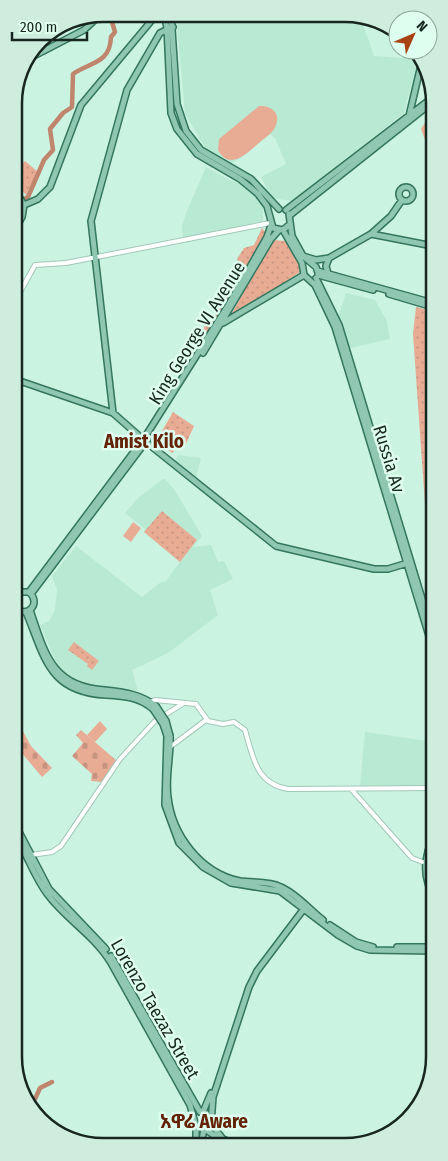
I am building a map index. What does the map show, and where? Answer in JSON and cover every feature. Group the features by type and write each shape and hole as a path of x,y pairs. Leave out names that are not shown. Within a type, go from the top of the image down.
{"main road":[{"path":"23,211 24,205 38,199 50,188 81,105 150,22"},
{"path":"167,22 170,28"},
{"path":"170,22 177,104 186,131 206,155 249,181 279,209 286,210 313,194"},
{"path":"40,52 84,30 91,24"},
{"path":"48,45 85,25"},
{"path":"113,412 94,258 92,215 109,160 122,102 127,90 160,33 170,28"},
{"path":"408,118 419,72"},
{"path":"304,275 304,260 292,236 289,225 290,215 313,194 426,103"},
{"path":"408,118 426,106"},
{"path":"249,181 263,199 270,215 270,224 281,230 316,276"},
{"path":"304,260 330,258 371,234 391,216 402,200"},
{"path":"270,215 279,209"},
{"path":"286,210 290,215"},
{"name":"King George VI Avenue","path":"30,593 144,439 219,325 267,237 270,224"},
{"path":"281,230 289,225"},
{"path":"380,227 383,238"},
{"name":"King George VI Avenue","path":"242,284 271,239 281,230"},
{"path":"371,234 383,238 426,245"},
{"path":"329,276 326,266 330,258"},
{"path":"219,325 304,275 329,276 426,301"},
{"name":"Russia Av","path":"316,276 337,326"},
{"name":"Russia Av","path":"316,276 337,326 425,623"},
{"path":"320,287 329,276"},
{"path":"329,276 426,305"},
{"name":"King George VI Avenue","path":"30,593 131,463 159,415 219,325"},
{"path":"23,380 113,412 277,545"},
{"path":"144,439 277,545 351,563 387,567 408,562"},
{"path":"131,463 147,448 153,448"},
{"name":"Russia Av","path":"408,562 425,613"},
{"path":"22,594 30,593 34,602 28,611"},
{"path":"22,610 28,611"},
{"path":"28,611 49,659 56,671 66,680 82,688 131,693 150,702 166,721 169,747 163,797 173,831 184,849 203,867 231,883 280,891 303,906 338,935 364,949 425,949"},
{"path":"28,611 42,654 61,682 79,691 123,696 139,700 154,707"},
{"name":"Lorenzo Taezaz Street","path":"22,842 33,854 52,894 106,949 190,1105 194,1118"},
{"name":"Lorenzo Taezaz Street","path":"22,847 40,884 48,896 106,955 202,1112"},
{"path":"196,1138 194,1118 202,1112 247,986 256,968 303,906"},
{"path":"222,1138 211,1124 210,1116 223,1062 249,987 257,971 303,906"},
{"path":"202,1112 210,1116"},
{"path":"203,1138 205,1129 211,1124"},
{"path":"196,1126 205,1129 218,1138"}],"street":[{"path":"23,287 35,264 53,266 270,224"},
{"path":"150,702 155,700 196,704 206,720 223,724 234,722 241,726 245,730 255,767 267,780 277,786 288,789 425,788"},
{"path":"33,854 52,852 61,846 120,759 151,725 184,703"},
{"path":"169,747 206,720"},
{"path":"351,789 412,858 425,863"}],"shaded area":[{"path":"177,22 345,22 361,24 363,25 374,56 388,57 388,60 413,60 416,66 404,113 292,201 272,198 261,177 286,164 275,138 270,134 242,157 230,164 208,152 185,114"},
{"path":"206,167 243,185 255,195 263,206 263,221 183,239 182,226 186,213"},
{"path":"346,293 375,300 387,321 390,339 350,348 338,317"},
{"path":"178,455 201,458 196,478 175,461"},
{"path":"163,479 174,489 202,536 193,547 211,545 218,562 224,561 233,579 210,590 218,615 168,653 132,670 138,691 89,685 68,675 61,669 40,625 49,621 55,610 57,590 52,576 76,546 142,597 161,582 165,582 180,562 144,532 145,529 125,513 138,498"},
{"path":"365,732 425,741 425,787 360,787"}],"green space":[{"path":"259,106 271,108 276,113 277,120 274,130 245,155 233,160 223,156 218,150 219,139"},
{"path":"426,121 426,141 425,140 421,129"},
{"path":"25,161 38,172 26,195 23,191 23,163"},
{"path":"262,228 267,234 245,273 240,269 237,259 244,248 254,245"},
{"path":"272,240 286,241 303,270 235,316 232,313"},
{"path":"238,273 242,276 218,318 215,316"},
{"path":"416,307 426,309 426,513 413,334"},
{"path":"210,318 216,322 190,361 185,358"},
{"path":"173,412 194,426 185,446 179,445 172,453 158,442 159,436"},
{"path":"162,511 197,540 180,562 144,532"},
{"path":"133,522 141,528 131,542 123,536"},
{"path":"74,642 99,661 92,670 87,666 88,664 68,650"},
{"path":"100,721 107,729 95,742 87,735"},
{"path":"22,730 31,746 52,768 42,777 22,754"},
{"path":"81,730 117,761 102,782 91,781 92,774 72,756 83,743 76,735"}],"waterway":[{"path":"23,200 28,197 44,160 53,150 50,129 63,113 72,107 73,74 98,61 107,52 111,37 115,32 112,22"},
{"path":"34,1099 40,1088 52,1082"}],"district":[{"name":"Amist Kilo","path":"144,441"},
{"name":"አዋሬ Aware","path":"204,1121"}]}
